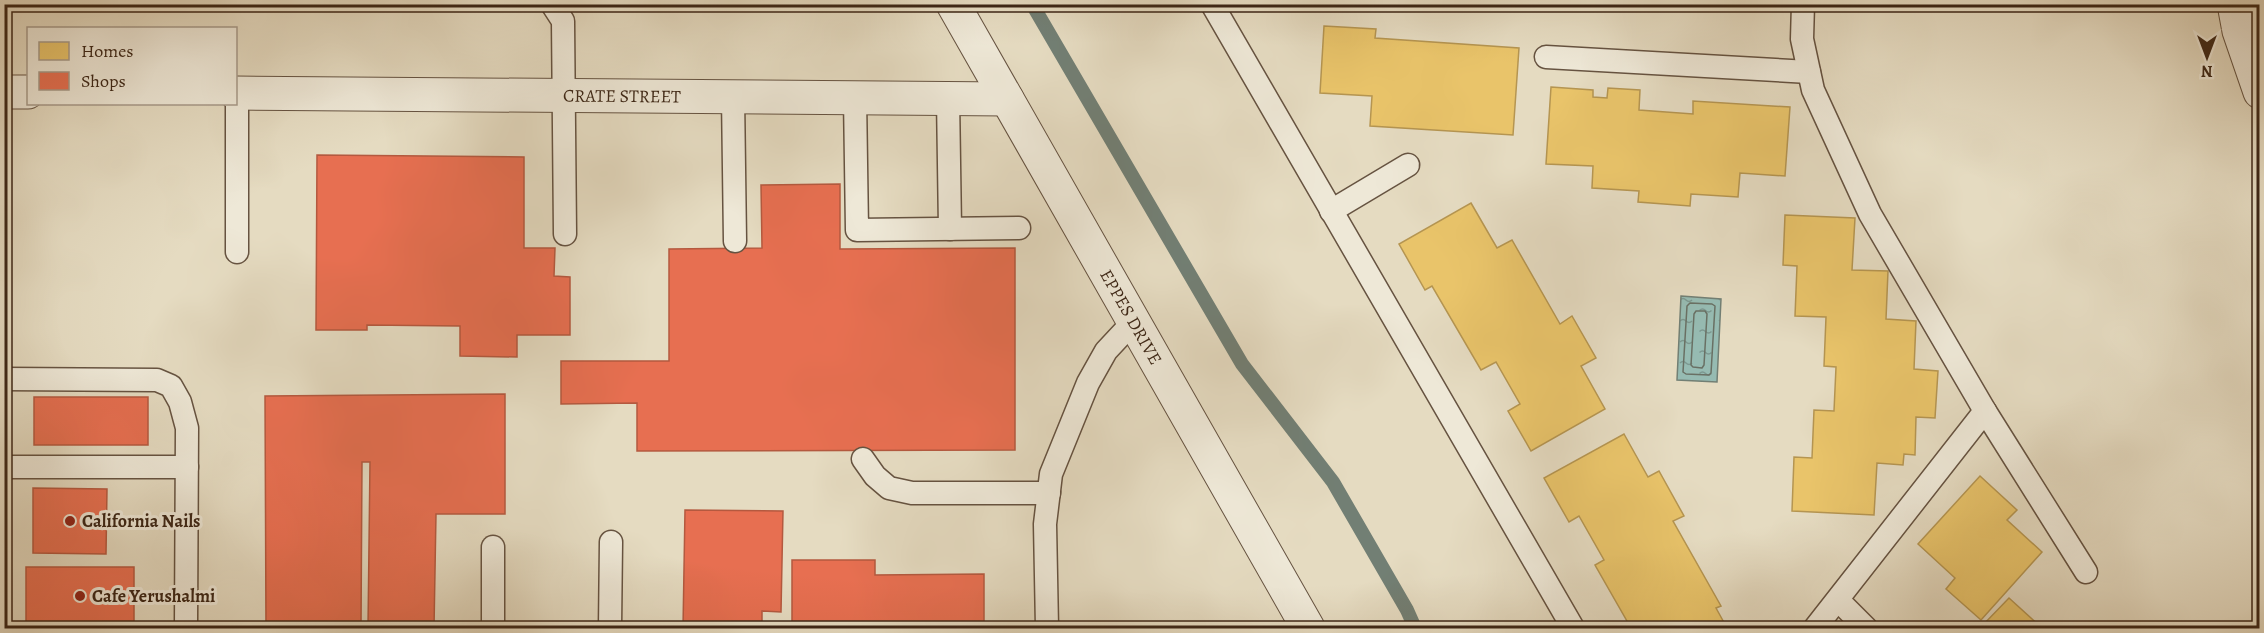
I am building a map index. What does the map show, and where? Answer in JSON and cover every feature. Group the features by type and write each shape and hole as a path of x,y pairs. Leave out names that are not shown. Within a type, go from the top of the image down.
{"street":[{"name":"EPPES DRIVE","path":"953,4 1308,628"},
{"path":"2234,4 2239,31 2259,92"},
{"path":"4,92 27,92"},
{"name":"CRATE STREET","path":"237,93 1007,99"}],"lane":[{"path":"552,4 563,21 565,234"},
{"path":"1212,4 1573,628"},
{"path":"1803,4 1802,39 1813,90 1870,214 1985,411 2086,572"},
{"path":"1546,57 1809,72"},
{"path":"733,96 735,241"},
{"path":"855,97 857,230 1019,228"},
{"path":"948,98 950,229"},
{"path":"236,105 237,252"},
{"path":"1331,211 1408,165"},
{"path":"1047,628 1046,524 1051,474 1088,383 1106,351 1134,321"},
{"path":"4,379 157,380 171,386 180,402 187,428 186,628"},
{"path":"1815,628 1985,411"},
{"path":"863,459 875,476 890,488 912,493 1049,493"},
{"path":"4,467 187,467"},
{"path":"610,628 611,542"},
{"path":"493,547 493,628"},
{"path":"1838,600 1866,628"}],"water":[{"path":"1681,296 1721,299 1717,382 1677,380"}],"building: Homes":[{"path":"1324,26 1376,29 1375,38 1519,48 1513,135 1370,126 1372,96 1320,93"},
{"path":"1551,87 1593,90 1593,97 1607,98 1608,88 1640,90 1639,110 1693,114 1693,101 1790,107 1785,176 1740,173 1738,197 1691,194 1690,206 1638,202 1639,191 1592,188 1593,166 1546,164"},
{"path":"1471,203 1497,248 1512,240 1560,324 1572,316 1596,358 1581,366 1605,409 1531,451 1508,411 1520,404 1496,362 1481,370 1432,286 1425,290 1399,244"},
{"path":"1785,215 1855,218 1852,270 1888,271 1886,319 1916,321 1914,369 1938,371 1935,418 1916,417 1915,455 1904,454 1903,465 1877,463 1874,515 1792,511 1794,457 1812,458 1814,410 1834,411 1836,367 1824,366 1826,317 1795,316 1797,266 1783,265"},
{"path":"1624,434 1648,477 1659,471 1684,516 1673,521 1721,606 1716,608 1727,628 1631,628 1595,565 1604,560 1579,516 1569,522 1544,478"},
{"path":"1980,476 2017,510 2007,520 2042,552 1981,620 1946,589 1955,578 1918,544"},
{"path":"2009,598 2042,628 1980,628"}],"building: Shops":[{"path":"317,155 524,157 524,248 555,248 554,276 570,277 570,335 517,335 517,357 460,356 460,326 367,325 367,330 316,330"},
{"path":"840,184 840,249 1015,248 1015,450 637,451 637,403 561,404 561,361 669,361 669,249 762,248 761,185"},
{"path":"505,394 505,514 436,514 434,628 368,628 370,462 362,462 361,628 266,628 265,396"},
{"path":"34,397 148,397 148,445 34,445"},
{"name":"California Nails","path":"33,488 107,489 106,554 33,553"},
{"path":"685,510 783,511 781,612 762,611 762,628 683,628"},
{"path":"792,560 875,560 875,575 984,574 984,628 792,628"},
{"name":"Cafe Yerushalmi","path":"26,567 134,567 134,626 26,625"}],"waterway":[{"path":"1032,4 1242,364 1333,482 1407,610 1415,628"}],"place":[{"name":"California Nails","path":"70,521"},
{"name":"Cafe Yerushalmi","path":"80,596"}]}
